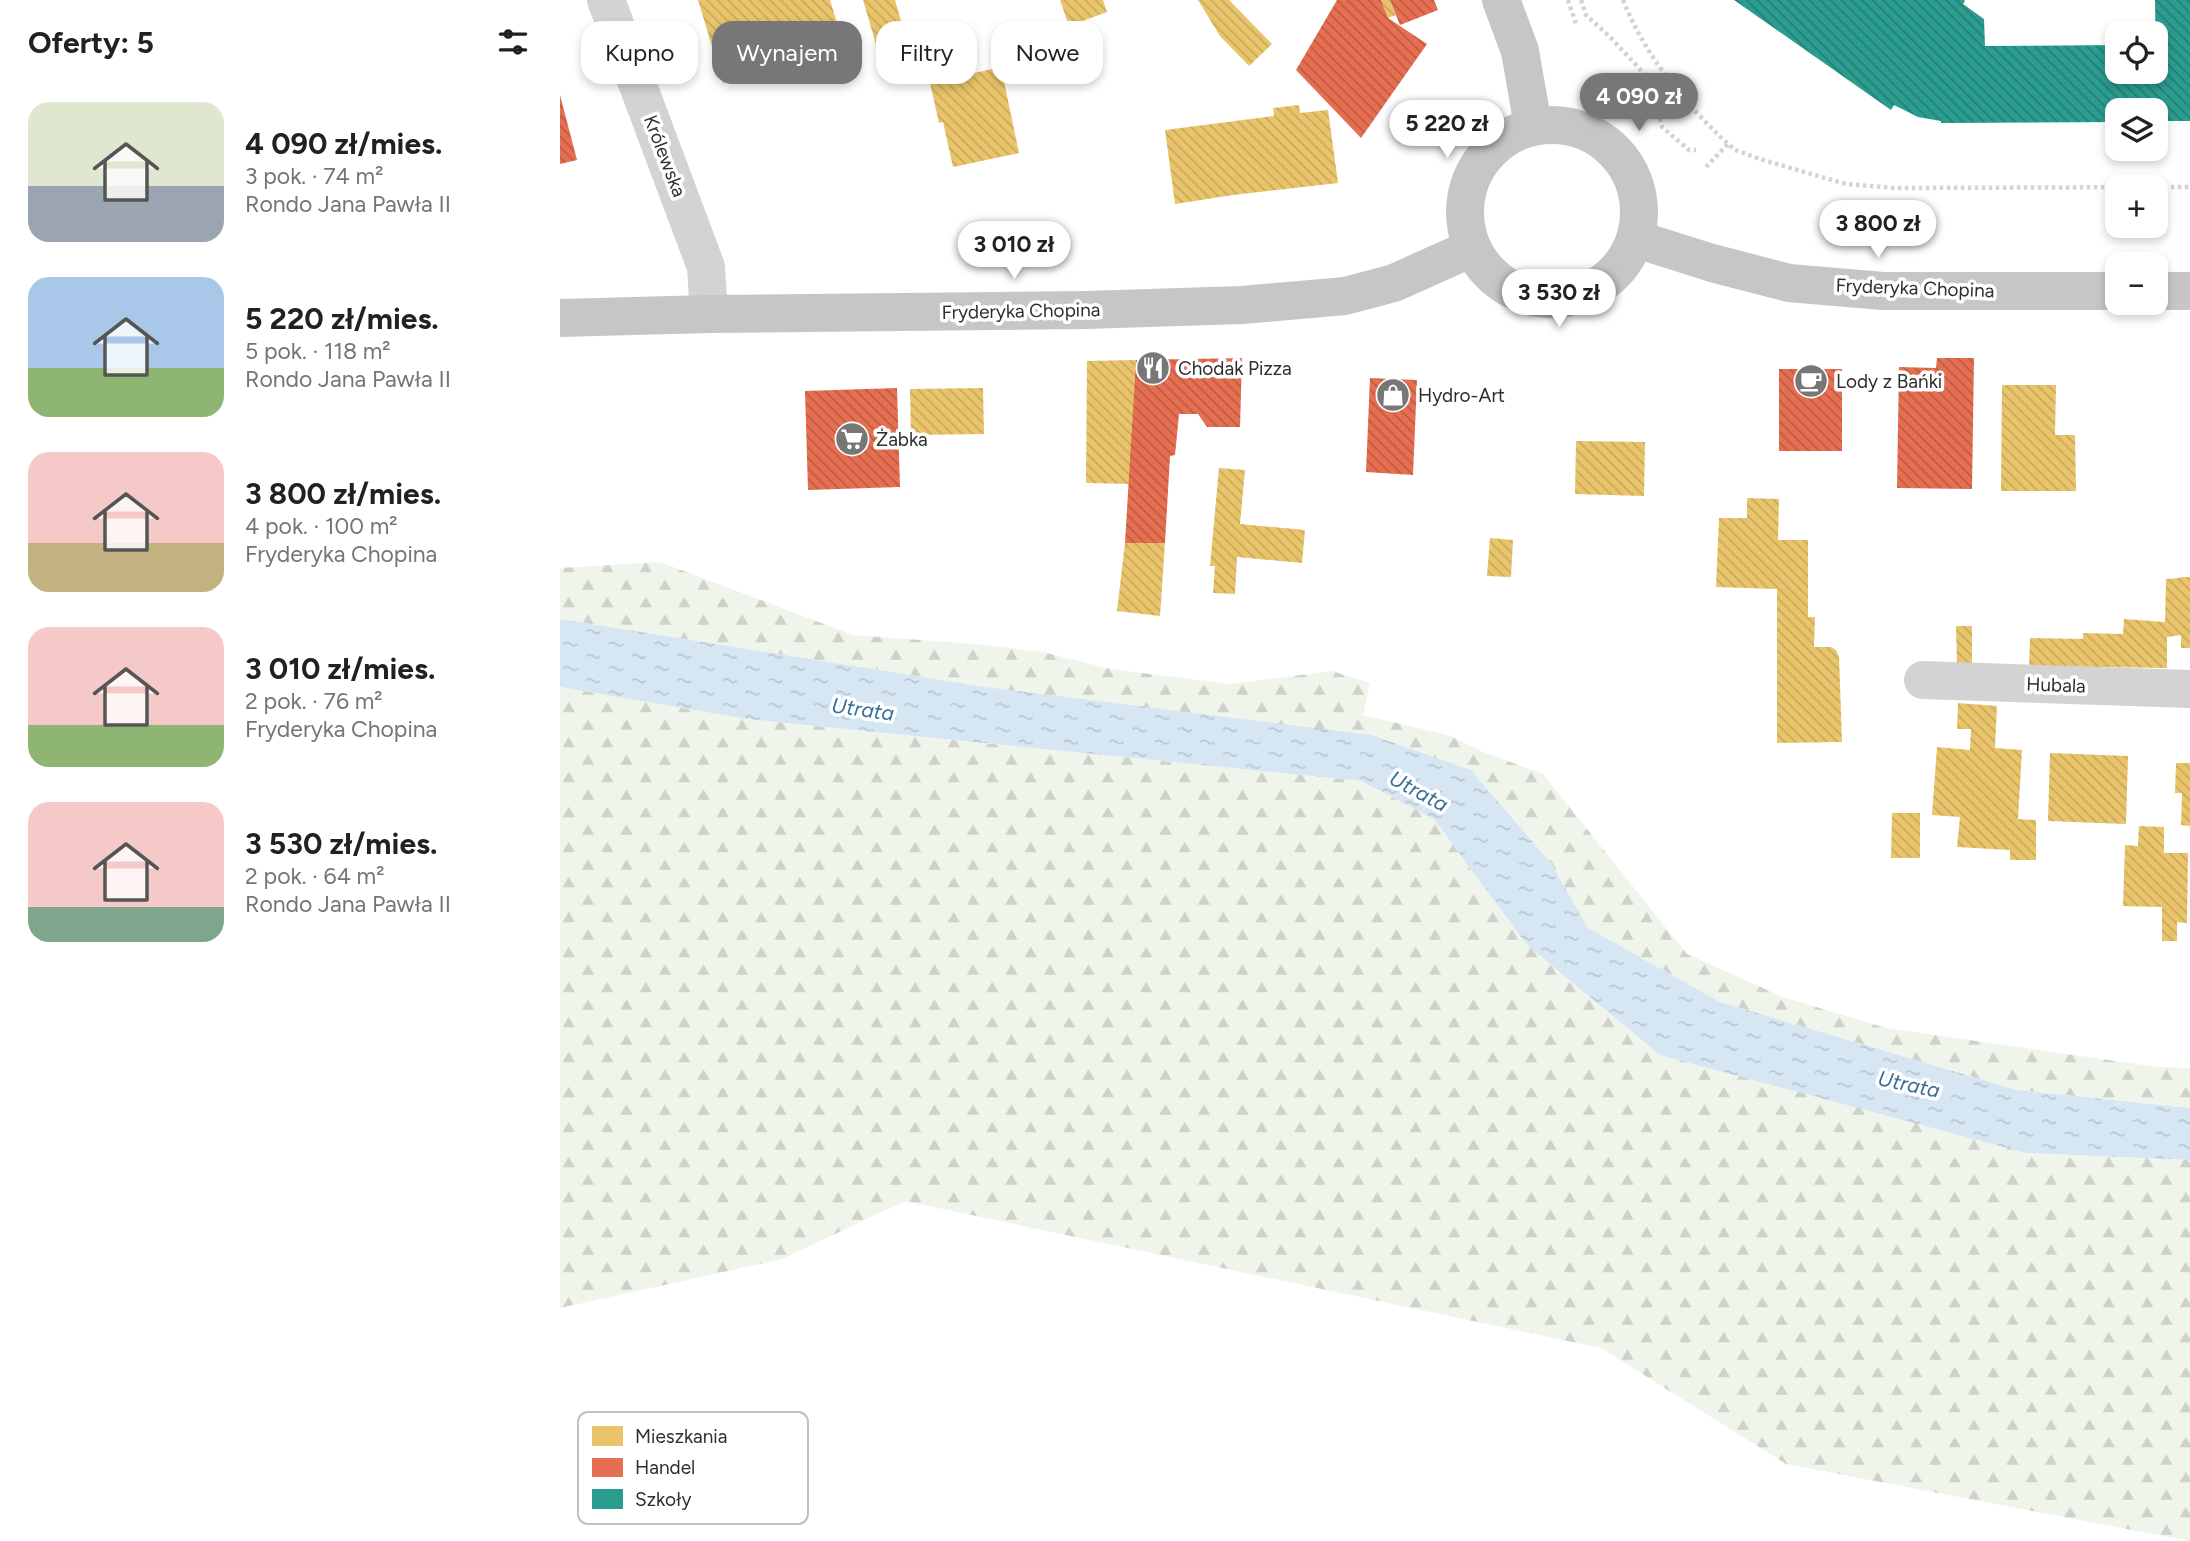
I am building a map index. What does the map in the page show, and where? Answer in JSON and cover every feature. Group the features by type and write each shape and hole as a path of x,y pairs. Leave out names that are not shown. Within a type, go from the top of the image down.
{"main road":[{"path":"1501,0 1520,51 1532,126"},
{"path":"1555,124 1578,128 1599,138 1617,153 1630,172 1638,193 1640,216 1636,239 1614,274 1597,287 1578,296 1536,298 1516,291 1498,280 1483,266 1472,248 1466,229 1464,210 1467,190 1484,156 1514,133 1532,126 1555,124"},
{"name":"Fryderyka Chopina","path":"1636,239 1789,283 1883,290 2105,291"},
{"name":"Fryderyka Chopina","path":"560,318 1242,305 1345,296 1394,283 1472,248"},
{"path":"2168,291 2190,291"}],"street":[{"name":"Królewska","path":"606,0 706,267 709,314"},
{"name":"Hubala","path":"1923,680 2190,689"}],"path":[{"path":"1568,0 1576,24"},
{"path":"1581,0 1586,15 1651,81 1662,127 1689,150 1696,150"},
{"path":"1623,0 1630,18 1668,80 1728,145 1763,160 1846,184 1895,188 2190,187"},
{"path":"1706,167 1728,145"}],"green space":[{"path":"660,562 853,635 1043,652 1110,669 1230,684 1332,671 1370,683 1363,715 1448,735 1483,752 1543,774 1687,954 1783,997 1886,1028 2157,1067 2190,1068 2190,1108 2017,1090 1720,1002 1588,928 1551,863 1471,770 985,687 560,619 560,568"},
{"path":"560,687 746,719 1361,781 1434,819 1526,944 2026,1153 2190,1160 2190,1541 1786,1464 1601,1348 905,1201 782,1259 560,1308"}],"water":[{"name":"Utrata","path":"560,619 985,687 1371,735 1471,770 1551,863 1588,928 1720,1002 2017,1090 2190,1108 2190,1160 2026,1153 1660,1055 1526,944 1434,819 1361,781 746,719 560,687"}],"building: Mieszkania":[{"path":"698,0 830,0 836,21 712,21 712,46"},
{"path":"863,0 895,0 901,21 876,21 876,44"},
{"path":"1060,0 1103,0 1107,12 1083,21 1067,21"},
{"path":"1198,0 1229,0 1272,44 1249,66 1220,36"},
{"path":"1381,0 1390,0 1396,15 1388,18"},
{"path":"991,69 991,84 1005,84 1019,153 953,167 943,122 939,123 930,84 977,84 977,72"},
{"path":"1299,105 1300,113 1328,110 1338,183 1175,204 1165,130 1274,116 1273,108"},
{"path":"1136,360 1130,484 1086,483 1087,361"},
{"path":"2002,385 2056,385 2055,435 2075,435 2076,491 2001,491"},
{"path":"983,388 984,434 911,435 910,389"},
{"path":"1576,441 1645,442 1644,496 1575,494"},
{"path":"1219,468 1245,470 1240,524 1305,530 1302,563 1237,557 1235,594 1213,593 1215,566 1210,566"},
{"path":"1747,498 1779,499 1778,540 1808,540 1808,617 1815,617 1814,647 1831,647 1839,657 1842,742 1777,743 1777,589 1716,587 1719,518 1747,518"},
{"path":"1490,538 1513,540 1511,577 1487,576"},
{"path":"1125,543 1165,543 1160,616 1117,611"},
{"path":"2190,577 2190,648 2181,648 2181,635 2167,637 2167,668 2029,666 2030,638 2083,639 2083,633 2123,634 2124,619 2165,622 2166,579"},
{"path":"1956,626 1972,626 1972,664 1957,664"},
{"path":"1958,703 1997,706 1995,748 2022,750 2018,819 2036,820 2036,860 2010,860 2010,850 1957,847 1960,817 1932,815 1937,747 1970,750 1971,729 1957,729"},
{"path":"2050,753 2128,756 2126,824 2048,821"},
{"path":"2176,763 2190,763 2190,826 2181,825 2182,793 2175,793"},
{"path":"1892,813 1920,813 1920,858 1891,858"},
{"path":"2139,826 2164,827 2164,853 2188,853 2187,923 2177,922 2177,941 2162,941 2162,907 2123,906 2125,845 2138,846"}],"building: Handel":[{"path":"1337,0 1381,0 1388,18 1427,44 1361,138 1296,70"},
{"path":"1390,0 1434,0 1438,10 1400,25"},
{"path":"560,95 577,160 560,164"},
{"path":"1242,358 1240,427 1207,427 1198,414 1179,414 1175,455 1170,456 1165,543 1125,543 1136,360"},
{"path":"1937,358 1974,358 1972,489 1897,488 1899,367 1936,368"},
{"path":"1779,369 1842,369 1842,451 1779,451"},
{"path":"1370,378 1417,380 1413,475 1366,472"},
{"name":"Żabka","path":"897,388 900,487 808,490 805,391"}],"building: Szkoły":[{"path":"1734,0 1964,0 1963,4 1984,19 1985,46 2105,45 2105,84 2168,84 2168,21 2155,21 2155,0 2190,0 2190,121 2168,121 2168,98 2105,98 2105,122 1941,123 1918,117 1894,105 1891,110"}],"place":[{"name":"Chodak Pizza","path":"1153,368"},
{"name":"Lody z Bańki","path":"1811,381"},
{"name":"Hydro-Art","path":"1393,395"},
{"name":"Żabka","path":"852,439"}]}
